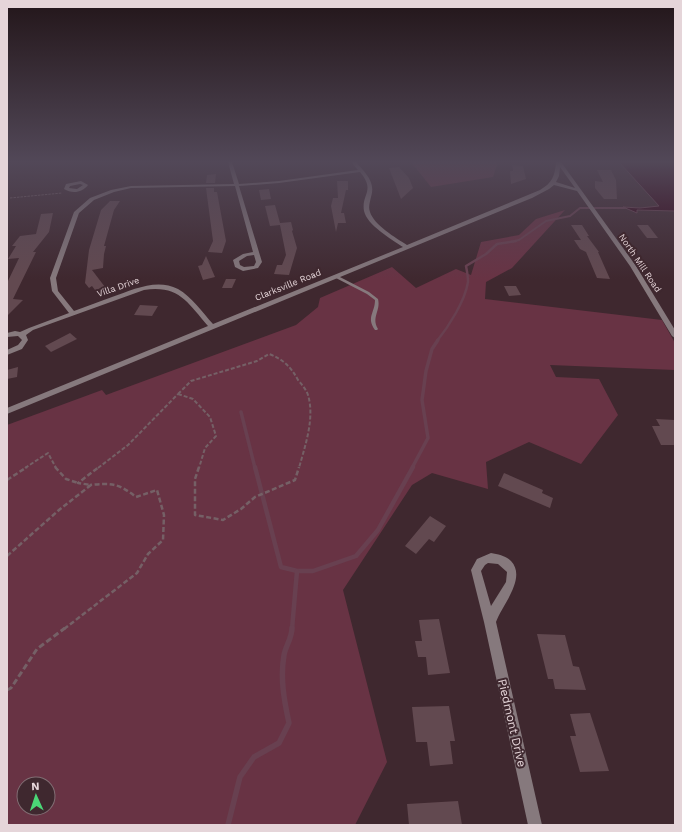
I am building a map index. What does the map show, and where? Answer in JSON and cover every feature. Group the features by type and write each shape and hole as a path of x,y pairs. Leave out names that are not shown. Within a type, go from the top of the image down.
{"street":[{"path":"72,313 55,291 53,278 77,212 90,201"},
{"path":"241,201 259,262 256,267 243,269 237,266 236,260 245,255 256,253"},
{"path":"368,201 368,214 376,224 406,247"},
{"name":"Clarksville Road","path":"7,411 211,326 520,201"},
{"name":"North Mill Road","path":"585,201 634,266 675,336"},
{"name":"Villa Drive","path":"7,335 21,334 72,313 142,288 166,286 178,291 211,326"},
{"path":"7,353 24,344 25,340 21,334"},
{"name":"Piedmont Drive","path":"490,622 510,586 513,576 510,568 505,562 496,558 489,558 480,562 476,570 490,622 535,825"}],"lane":[{"path":"335,276 368,293 377,300 377,310 372,318 372,324 376,329"}],"path":[{"path":"78,483 128,445 178,394 191,381 257,361 269,354 278,357 291,368 309,396 310,418 308,432 295,480 255,497 241,509 223,520 195,515 195,479 205,448 216,436 210,418 206,413 193,399 178,394"},
{"path":"7,480 48,453 58,473 69,481 91,485 59,510 7,556"},
{"path":"7,690 11,688 37,649 137,573 148,554 163,540 164,515 157,490 136,497 121,485 106,483 91,485 78,483"}],"shaded area":[{"path":"654,201 675,201 675,211 637,210 637,213 623,207 640,208 659,206"},
{"path":"565,210 512,268 486,282 485,299 662,320 675,343 675,370 550,365 556,377 599,379 618,415 581,464 529,442 486,462 488,489 432,473 412,485 343,590 387,762 355,825 7,825 7,425 102,390 106,395 296,325 318,307 320,298 392,267 416,288 456,269 471,275 481,242 519,235 536,219"}],"building":[{"path":"110,201 120,201 114,210 104,246 106,246 103,268 92,270 105,287 95,290 92,286 89,288 85,283 89,250 101,210"},
{"path":"208,201 219,201 226,241 222,253 208,252 213,241"},
{"path":"332,201 344,201 341,213 344,213 346,223 338,223 336,232 331,206"},
{"path":"275,205 280,223 291,222 297,248 289,275 274,274 277,265 282,265 286,255 280,225 270,226 265,206"},
{"path":"53,213 49,232 33,252 36,252 13,299 23,300 7,316 7,283 19,258 8,259 16,246 12,246 20,236 36,234 41,214"},
{"path":"571,225 582,225 589,236 587,236 599,252 610,279 597,278 586,252 580,249 574,240 581,240"},
{"path":"637,225 648,225 658,238 647,238"},
{"path":"206,256 215,277 203,280 198,266 202,265"},
{"path":"226,279 236,279 232,288 222,288"},
{"path":"504,286 516,286 521,295 509,296"},
{"path":"140,305 158,306 152,316 134,315"},
{"path":"70,333 77,339 51,352 45,346"},
{"path":"18,367 17,377 7,379 7,370"},
{"path":"656,419 675,420 675,445 661,445 652,426 660,426"},
{"path":"504,473 543,490 542,493 553,498 550,508 498,486"},
{"path":"430,516 446,526 434,542 429,539 416,554 405,546"},
{"path":"439,619 450,673 428,675 426,657 418,657 415,641 422,641 419,620"},
{"path":"537,634 565,635 573,666 579,667 586,690 555,689 553,679 548,679"},
{"path":"449,706 455,741 450,741 453,764 430,766 427,742 416,742 412,707"},
{"path":"590,713 609,771 580,772 570,736 576,736 570,714"},
{"path":"458,801 462,825 409,825 407,804"}],"waterway":[{"path":"513,241 519,240 546,221 570,216 580,208 625,208"},
{"path":"437,341 451,321 464,297 468,282 466,266 486,254 497,244 513,241"},
{"path":"412,468 428,438 422,400 426,371 432,349 438,340"},
{"path":"241,412 255,468"},
{"path":"255,467 281,567 297,571"},
{"path":"297,571 313,571 356,556 378,530 413,467"},
{"path":"292,629 297,571"},
{"path":"228,825 240,777 254,757 279,743 289,723 284,697 282,672 284,655 292,628"}]}
